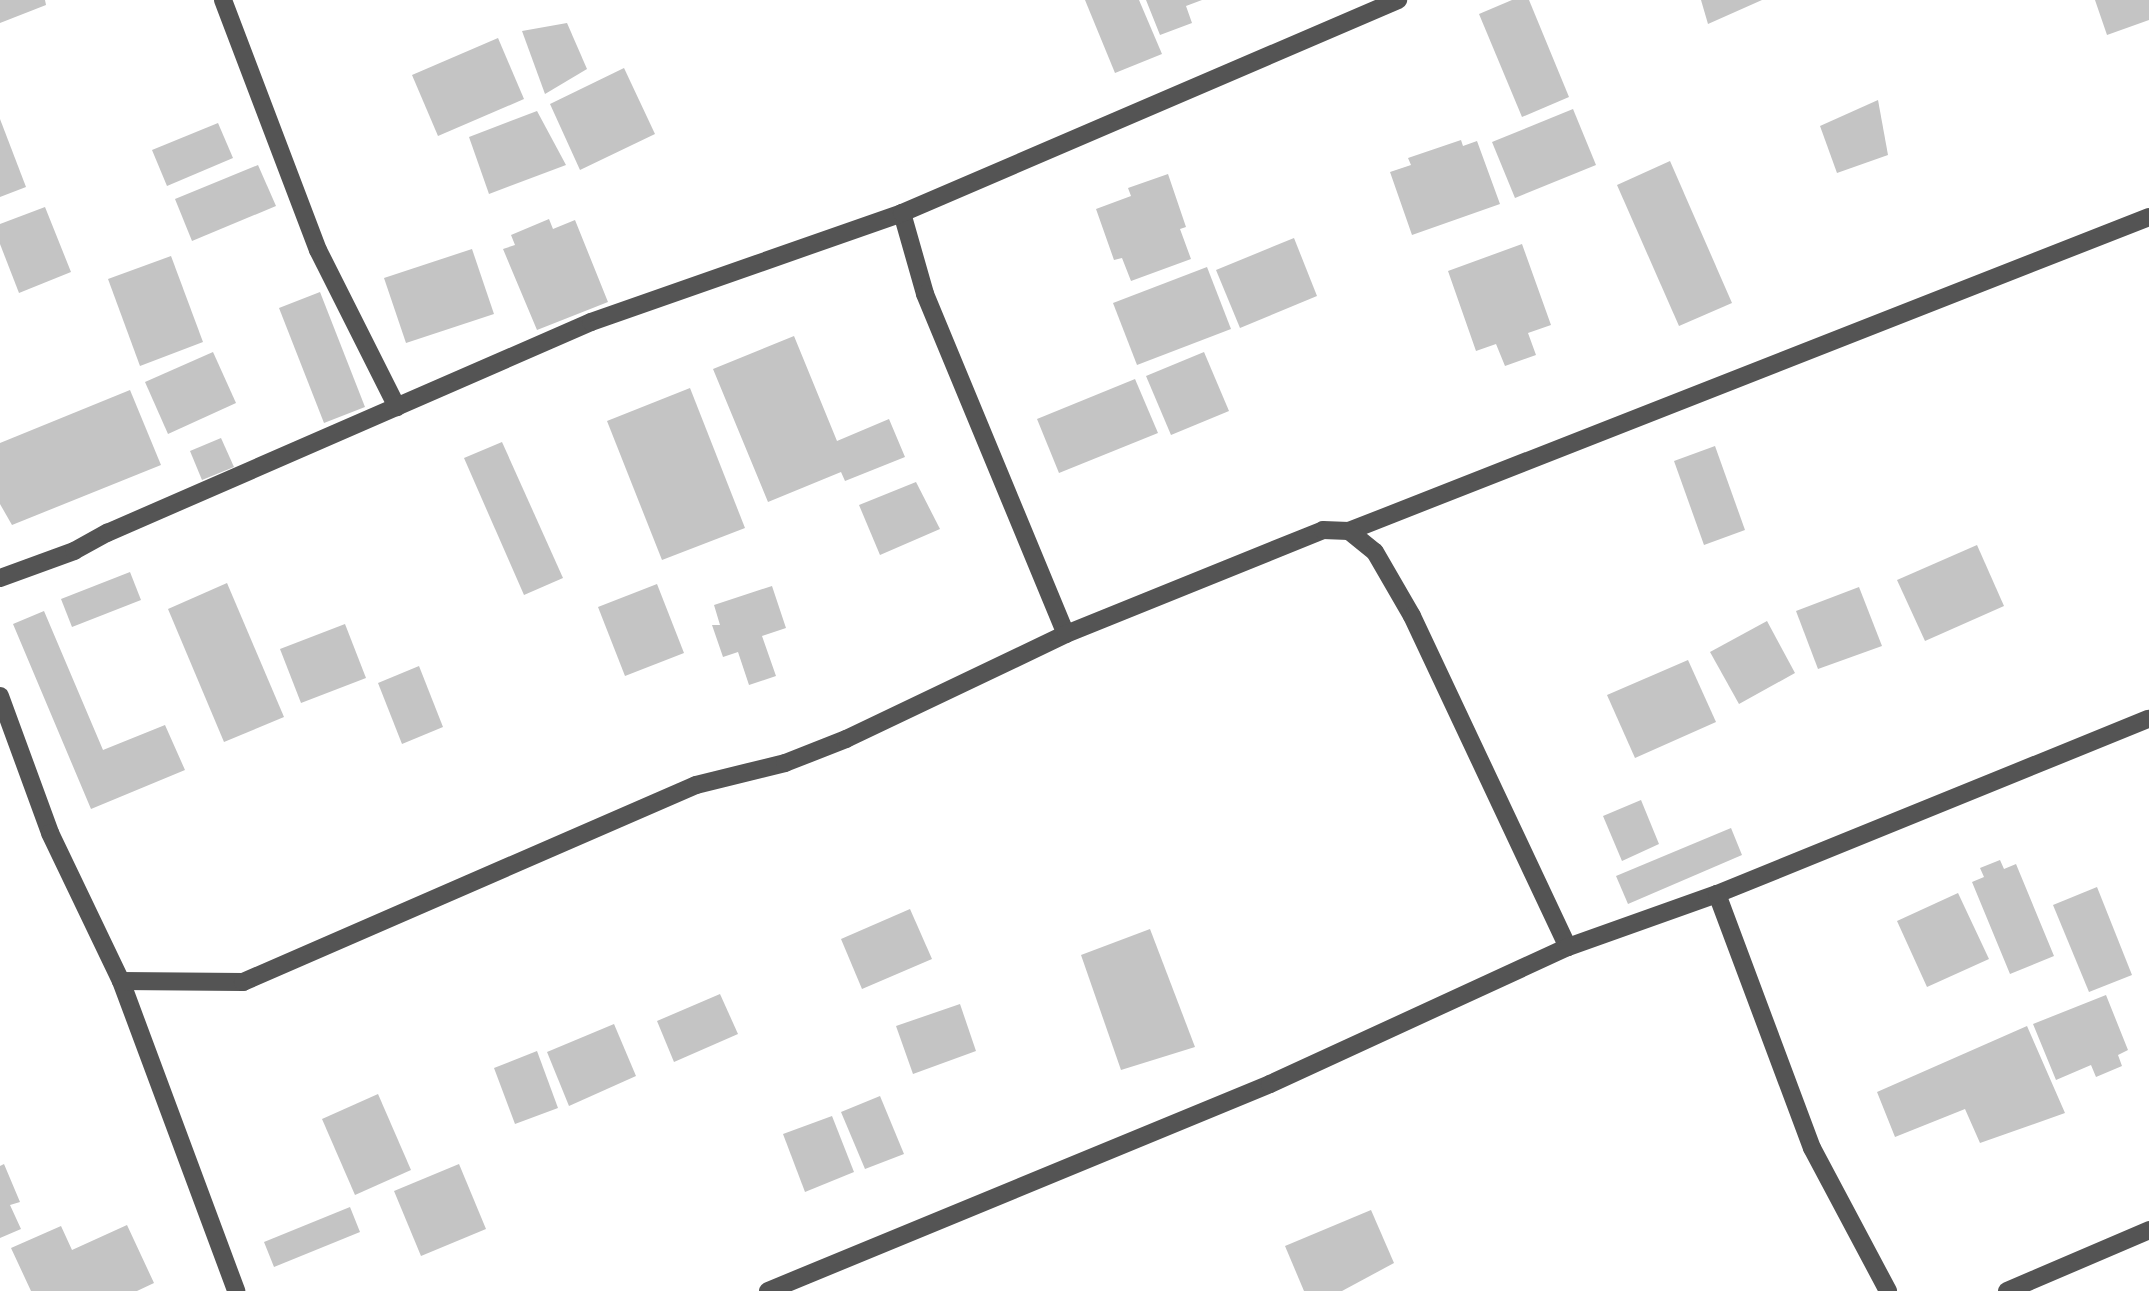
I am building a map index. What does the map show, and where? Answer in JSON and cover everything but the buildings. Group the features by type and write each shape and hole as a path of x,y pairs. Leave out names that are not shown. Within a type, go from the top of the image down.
{"street":[{"path":"223,0 318,250 397,407"},
{"path":"0,578 74,551 107,533 592,323 902,212 1398,0"},
{"path":"902,212 925,294 1066,634"},
{"path":"121,981 243,982 696,785 785,763 846,739 1066,634 1323,530 1349,531 2149,217"},
{"path":"1349,531 1375,552 1412,616 1568,947"},
{"path":"0,695 50,833 121,981 236,1291"},
{"path":"768,1291 1270,1084 1568,947 1717,894 2149,719"},
{"path":"1717,894 1812,1148 1888,1291"},
{"path":"2007,1291 2149,1230"}]}
